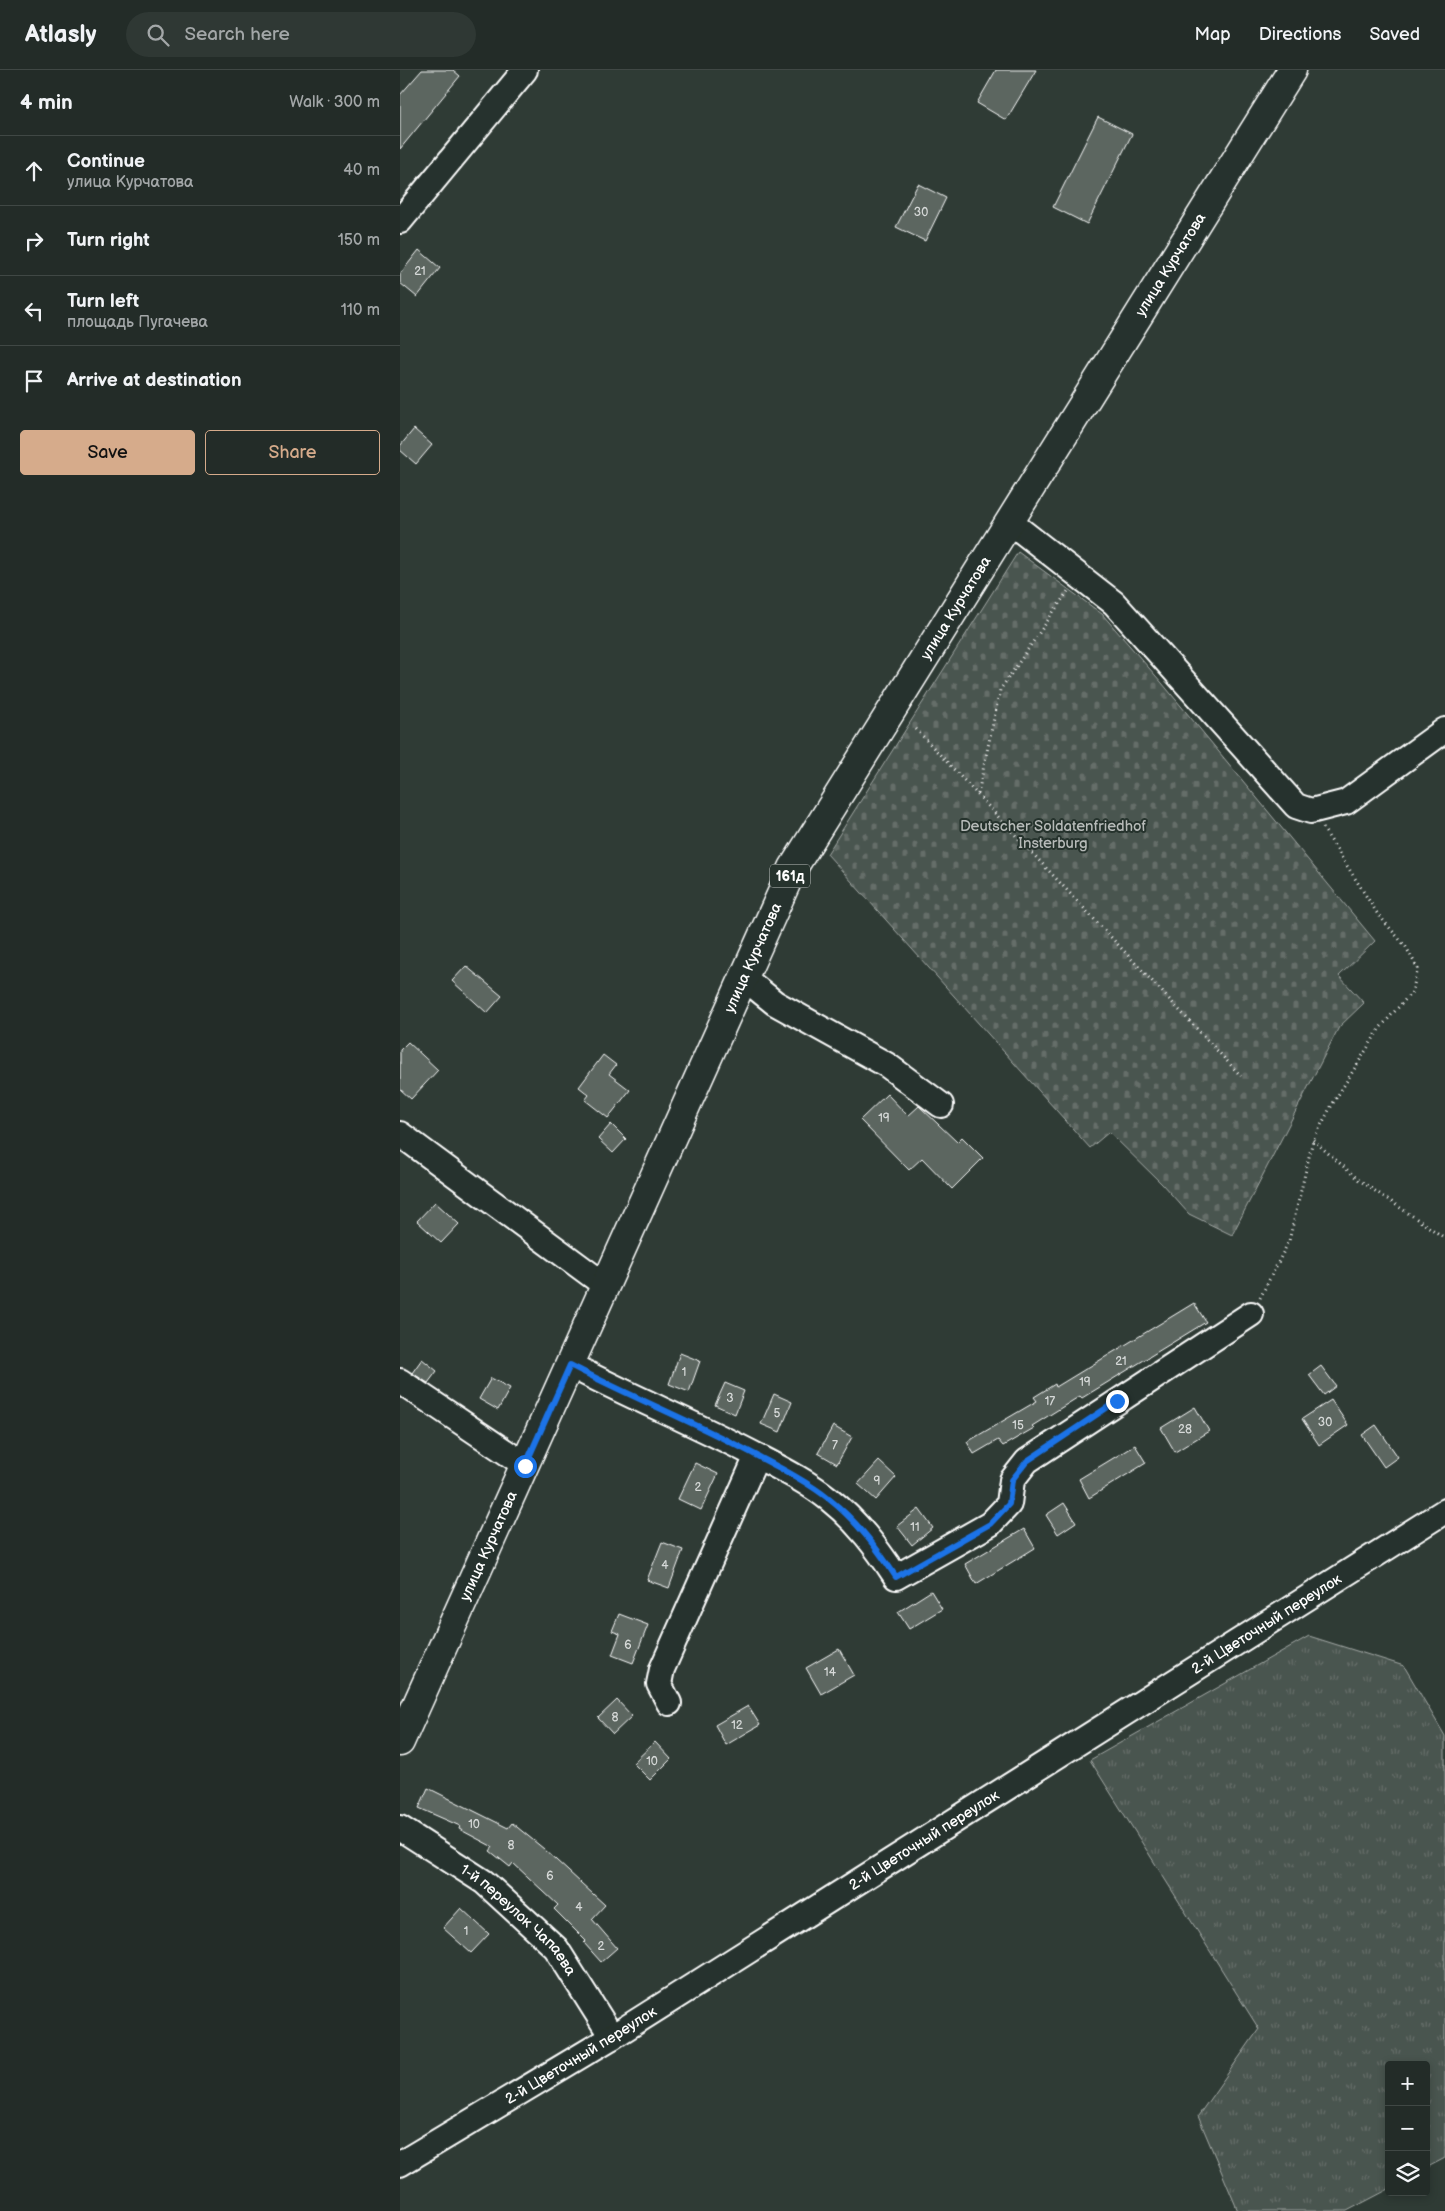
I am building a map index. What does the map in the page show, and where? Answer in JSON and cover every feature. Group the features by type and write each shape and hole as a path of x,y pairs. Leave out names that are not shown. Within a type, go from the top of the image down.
{"main road":[{"name":"улица Курчатова","path":"400,1742 793,868 1292,70"}],"street":[{"path":"400,221 525,70"},
{"path":"1010,522 1114,603 1296,806 1311,811 1346,802 1445,730"},
{"path":"744,978 774,1003 887,1065 941,1105"},
{"path":"400,1134 606,1286"},
{"path":"570,1365 615,1388 714,1433 829,1499 872,1540 896,1577 990,1524 1009,1504 1012,1480 1027,1461 1251,1314"},
{"path":"400,1381 525,1466"},
{"path":"669,1703 658,1684 662,1669 757,1456"},
{"name":"2-й Цветочный переулок","path":"400,2164 612,2038 1445,1511"},
{"name":"1-й переулок Чапаева","path":"400,1828 484,1882 556,1948 612,2038"}],"path":[{"path":"978,794 1000,690 1078,576"},
{"path":"916,729 1241,1076"},
{"path":"1251,1314 1272,1278 1289,1241 1313,1140 1333,1103 1380,1028 1412,992 1418,969 1406,947 1377,913 1311,811"},
{"path":"1313,1140 1359,1180 1445,1238"}],"green space":[{"name":"Deutscher Soldatenfriedhof Insterburg","path":"1018,552 1102,614 1162,683 1375,941 1339,976 1364,1003 1339,1027 1232,1235 1189,1214 1162,1184 1109,1132 1090,1148 827,854"},
{"path":"1309,1636 1404,1666 1445,1736 1445,2158 1430,2166 1430,2061 1385,2061 1385,2191 1347,2211 1238,2211 1198,2116 1259,2029 1090,1760"}],"building":[{"path":"422,70 453,70 460,76 400,149 400,95"},
{"path":"996,70 1036,70 1006,120 977,103"},
{"path":"1098,117 1132,134 1087,224 1053,207"},
{"path":"918,184 946,198 925,241 896,227"},
{"path":"419,250 440,268 417,297 400,283 400,274"},
{"path":"414,429 432,445 416,464 400,450 400,446"},
{"path":"466,966 502,996 487,1013 452,981"},
{"path":"408,1042 438,1070 411,1099 400,1089 400,1050"},
{"path":"603,1055 616,1065 609,1074 630,1090 608,1118 585,1100 589,1095 579,1087"},
{"path":"887,1094 908,1116 919,1106 957,1142 962,1137 983,1158 952,1189 922,1158 909,1170 860,1120"},
{"path":"611,1124 626,1139 613,1153 598,1139"},
{"path":"435,1202 459,1224 441,1243 417,1221"},
{"path":"1194,1303 1206,1322 1082,1398 1080,1396 1032,1426 1034,1428 1003,1446 998,1440 974,1454 967,1442 1037,1401 1034,1397 1055,1384 1056,1387"},
{"path":"680,1353 700,1361 689,1392 669,1384"},
{"path":"422,1359 437,1371 428,1383 412,1373"},
{"path":"1321,1366 1336,1386 1324,1395 1309,1375"},
{"path":"491,1378 510,1388 498,1410 479,1399"},
{"path":"725,1383 744,1391 735,1414 715,1405"},
{"path":"774,1394 792,1402 780,1432 761,1424"},
{"path":"1331,1400 1348,1425 1319,1445 1302,1419"},
{"path":"1195,1407 1209,1431 1175,1452 1161,1428"},
{"path":"1376,1425 1398,1457 1384,1467 1362,1435"},
{"path":"833,1426 852,1437 837,1464 818,1453"},
{"path":"1135,1445 1146,1463 1089,1498 1079,1479"},
{"path":"879,1461 896,1477 876,1500 858,1484"},
{"path":"695,1463 718,1474 701,1510 678,1499"},
{"path":"1064,1503 1076,1522 1058,1534 1046,1515"},
{"path":"919,1509 933,1528 912,1545 897,1526"},
{"path":"1024,1529 1035,1548 976,1584 965,1564"},
{"path":"662,1542 683,1550 669,1588 647,1580"},
{"path":"931,1591 942,1609 909,1629 898,1612"},
{"path":"619,1614 648,1625 633,1663 612,1655 620,1634 612,1631"},
{"path":"839,1649 854,1675 821,1694 806,1668"},
{"path":"617,1700 632,1716 613,1734 598,1718"},
{"path":"748,1706 760,1725 726,1745 715,1725"},
{"path":"655,1742 671,1759 650,1780 633,1763"},
{"path":"428,1788 508,1828 512,1823 544,1849 605,1905 592,1919 617,1948 601,1962 584,1943 586,1941 554,1909 558,1905 513,1863 510,1867 490,1851 493,1847 459,1829 460,1826 419,1808"},
{"path":"461,1908 489,1934 471,1953 443,1928"}],"route":[{"path":"525,1466 570,1365 615,1388 714,1433 783,1470 829,1499 872,1540 896,1577 990,1524 1009,1504 1012,1480 1027,1461 1117,1401"}]}
